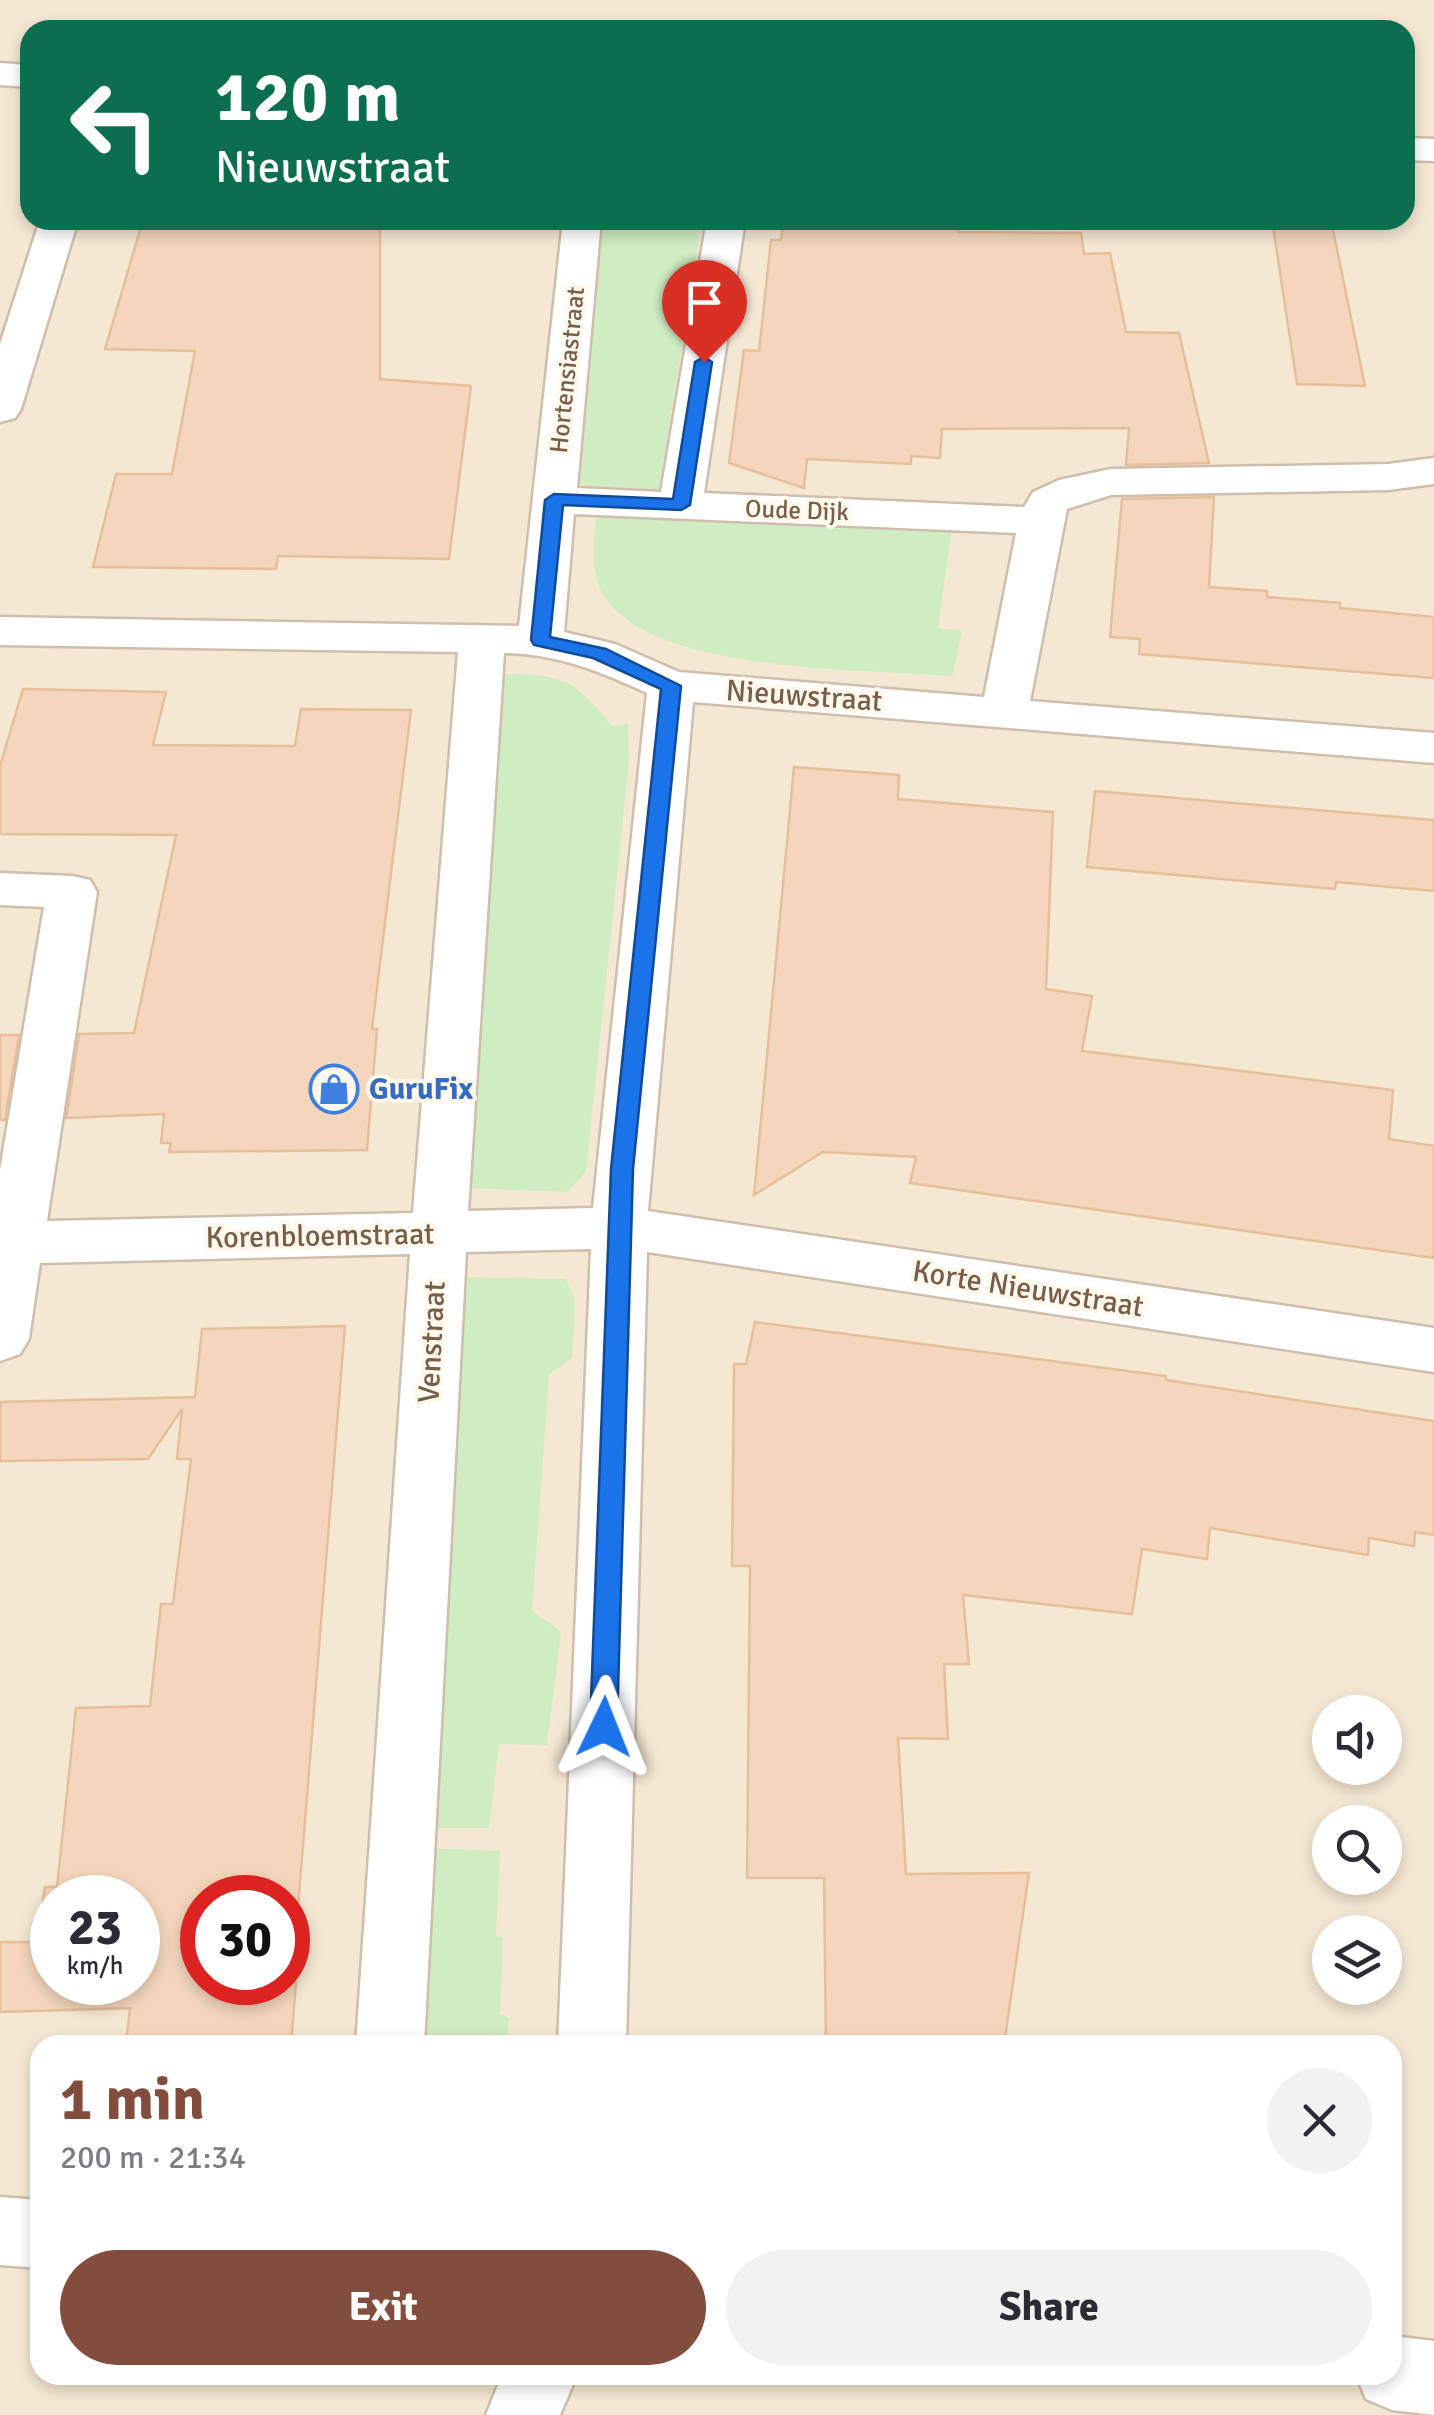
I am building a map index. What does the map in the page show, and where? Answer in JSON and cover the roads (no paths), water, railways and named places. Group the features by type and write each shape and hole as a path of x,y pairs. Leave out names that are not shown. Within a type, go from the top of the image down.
{"street":[{"path":"0,408 56,230"},
{"name":"Hortensiastraat","path":"540,640 581,230"},
{"path":"681,505 724,230"},
{"path":"1005,712 1040,521 1048,500 1074,488 1111,482 1388,477 1434,471"},
{"name":"Oude Dijk","path":"554,500 1040,521"},
{"name":"Nieuwstraat","path":"0,631 540,640 599,654 671,686 1434,748"},
{"name":"Venstraat","path":"391,2035 439,1233 482,640"},
{"path":"592,2035 623,1228 622,1169 671,686"},
{"path":"0,889 72,892 8,1243 0,1340"},
{"name":"Korenbloemstraat","path":"8,1243 623,1228"},
{"name":"Korte Nieuwstraat","path":"623,1228 1434,1350"},
{"path":"0,2231 30,2233"},
{"path":"1402,2374 1434,2378"},
{"path":"524,2415 536,2385"}],"place":[{"name":"GuruFix","path":"334,1089"}]}
